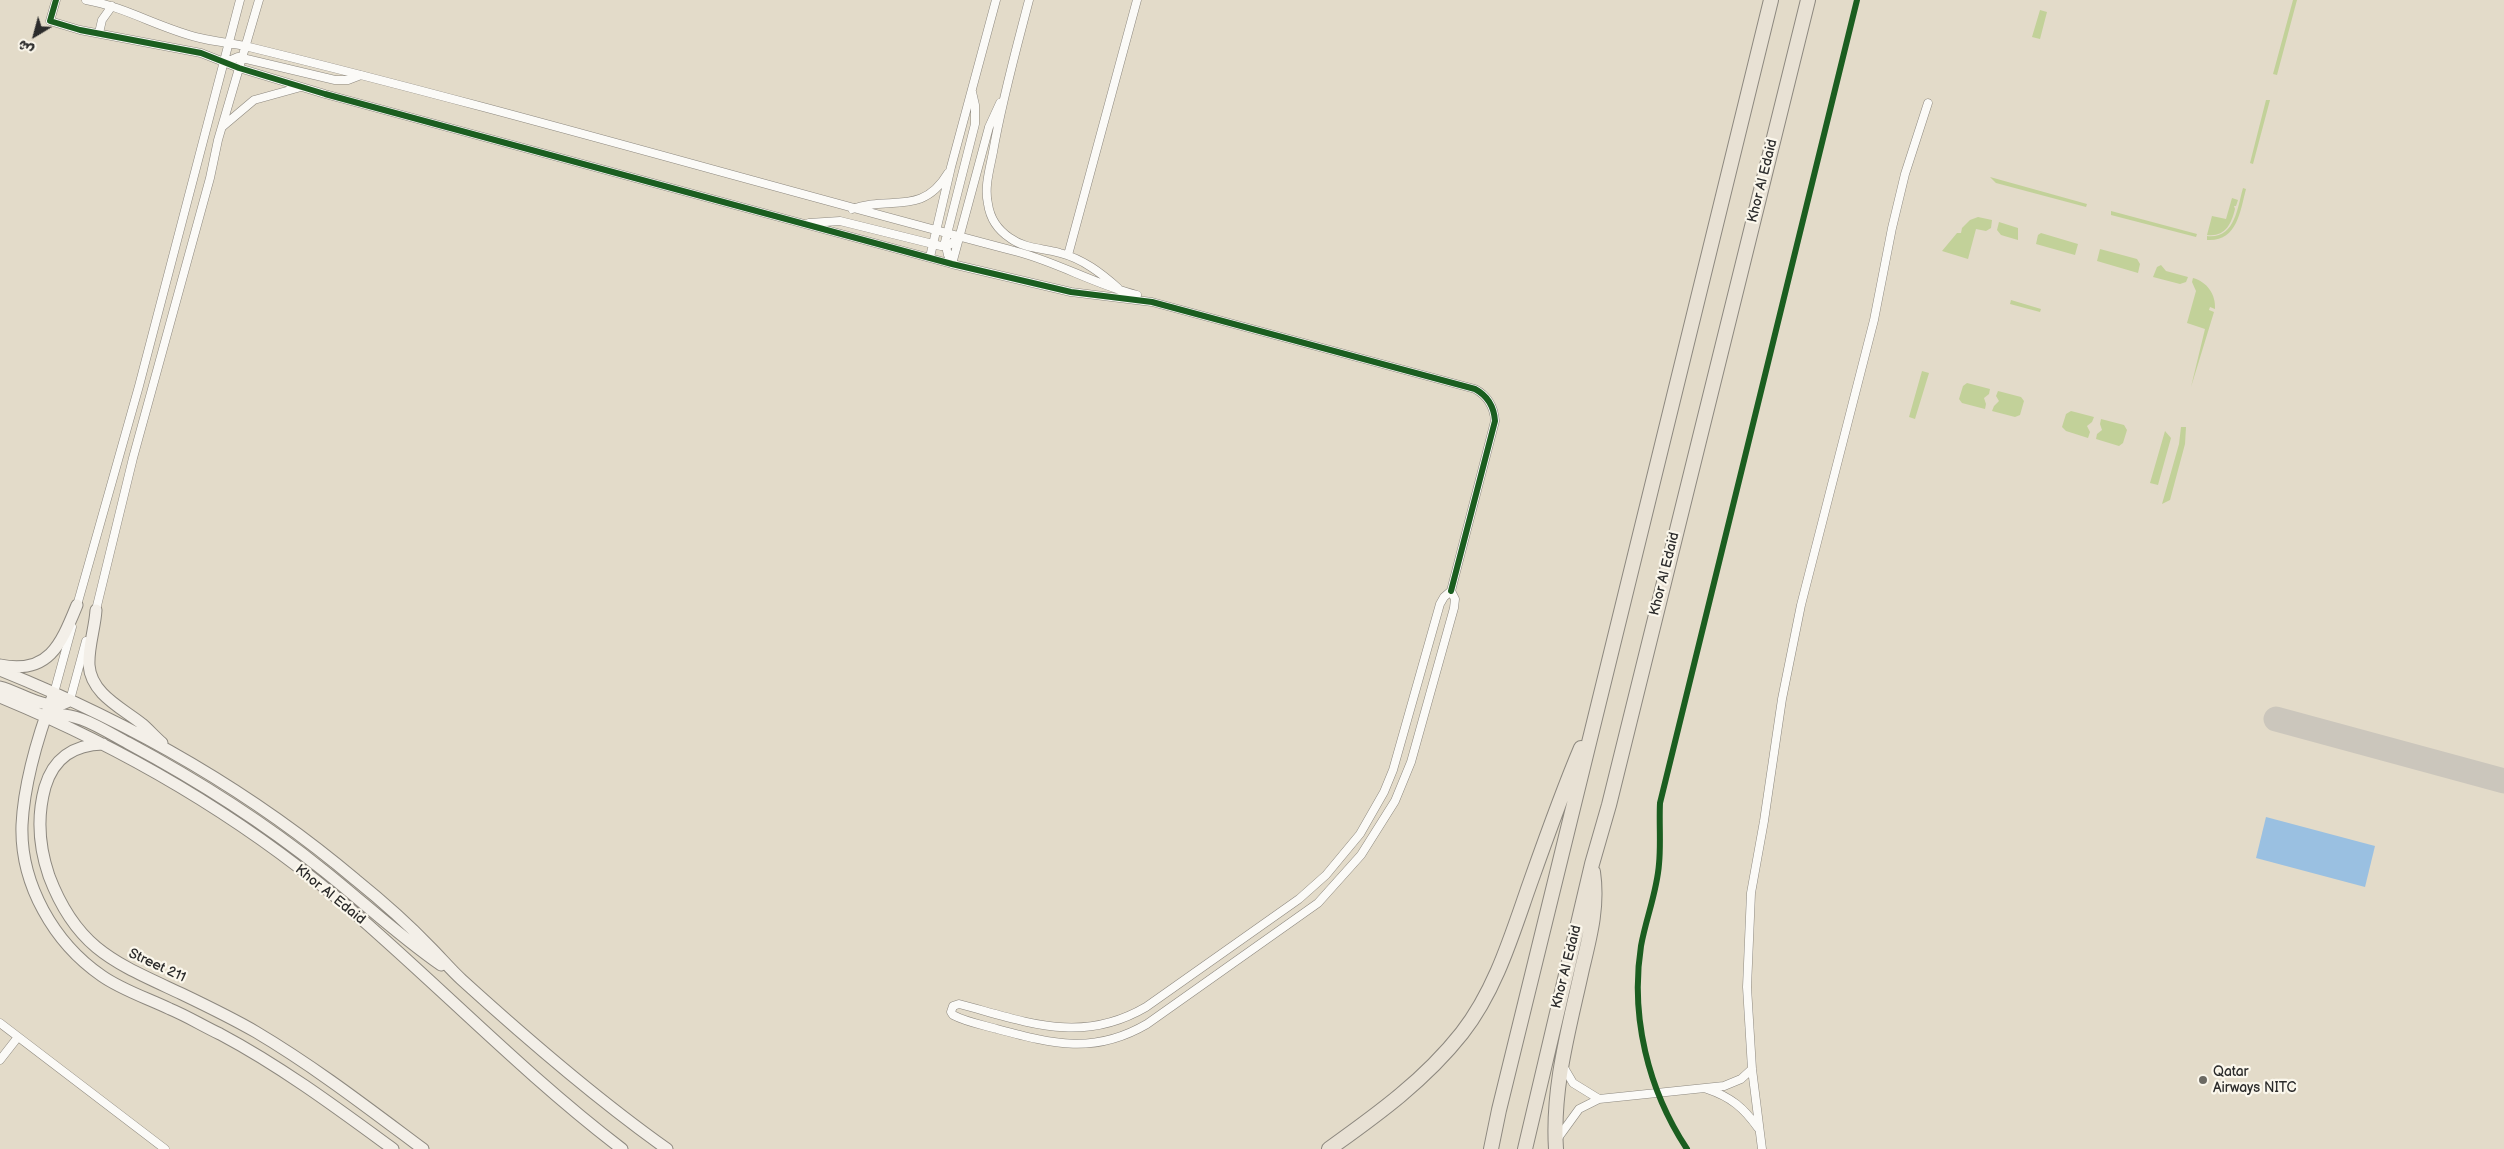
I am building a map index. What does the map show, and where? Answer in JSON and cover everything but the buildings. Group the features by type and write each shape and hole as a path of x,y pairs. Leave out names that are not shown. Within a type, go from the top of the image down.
{"highway":[{"path":"1491,1149 1501,1100 1772,0"},
{"name":"Khor Al Edaid","path":"1524,1149 1592,864 1609,804 1808,0"},
{"path":"1329,1149 1396,1100 1423,1076 1463,1032 1478,1008 1508,946 1565,786 1598,710"},
{"path":"1556,1146 1556,1094 1596,908 1592,864"}],"main road":[{"path":"0,665 20,667 44,660 62,640 77,605"},
{"path":"96,610 90,657 91,674 95,683 111,701 140,723 170,752"},
{"path":"0,670 54,693 29,779 24,811 23,841 28,870 37,898 51,924 69,947 90,967 113,983 196,1022 281,1070 393,1149"},
{"path":"0,687 48,711 88,723 141,750 214,793 291,845 408,942 460,978"},
{"name":"Khor Al Edaid","path":"54,693 170,752 253,803 329,858 405,923 460,978 604,1102 667,1149"},
{"name":"Khor Al Edaid","path":"0,697 48,711 139,762 216,810 310,877 357,916 570,1106 622,1149"},
{"path":"48,711 70,700"},
{"name":"Street 211","path":"105,744 80,746 59,759 48,775 40,809 41,842 48,872 60,900 76,927 97,948 120,966 229,1017 299,1059 423,1149"}],"street":[{"path":"56,0 50,21 99,33 174,47 301,86 952,264 1076,293 1152,302 1475,389 1488,398 1495,413 1494,429 1451,591 1440,604 1410,716 1389,782 1360,834 1313,888 1146,1007 1117,1022 1086,1028 1053,1028 960,1004 953,1006 951,1012 953,1015 1056,1044 1090,1044 1115,1039 1152,1021 1318,903 1361,856 1385,820 1404,782 1454,608 1454,599 1451,591"},
{"path":"86,0 100,1 165,28 199,38 246,46 361,76 936,232 1022,253 1097,283 1142,296 1152,302"},
{"path":"54,693 139,386 240,0"},
{"path":"70,700 96,610 133,458 210,178 221,129 259,0"},
{"path":"930,257 951,167 996,0"},
{"path":"1029,0 1002,101 987,185 986,195 991,215 1002,232 1020,244 1068,255 1096,270 1120,290"},
{"path":"1068,255 1137,0"},
{"path":"99,33 102,20 112,6"},
{"path":"224,63 234,57 242,57 335,80 348,80 361,76"},
{"path":"221,129 254,100 301,86"},
{"path":"952,264 946,246 946,234 975,124 975,105 971,90"},
{"path":"952,264 989,127 994,113 1002,101"},
{"path":"1762,1149 1752,1069 1747,987 1751,893 1786,675 1801,605 1874,320 1894,215 1928,103"},
{"path":"852,209 871,204 899,204 918,200 941,183 951,167"},
{"path":"807,224 823,221 840,221 946,246 959,238"},
{"path":"0,1023 165,1149"},
{"path":"0,1060 18,1037"},
{"path":"1562,1062 1573,1083 1599,1099"},
{"path":"1556,1146 1567,1124 1579,1109 1599,1099 1732,1084 1752,1069"},
{"path":"1703,1088 1731,1099 1748,1115 1759,1129"}],"green space":[{"path":"2293,0 2297,0 2277,75 2273,74"},
{"path":"2040,10 2047,12 2040,39 2032,37"},
{"path":"2266,100 2270,100 2253,164 2250,163"},
{"path":"1990,177 2087,204 2086,207 1996,183"},
{"path":"2243,188 2246,189 2236,224 2225,236 2207,240 2207,236 2216,236 2224,233 2229,228 2236,213"},
{"path":"2232,198 2238,200 2236,206 2234,206 2235,209 2229,225 2223,232 2207,235 2212,216 2226,219"},
{"path":"2111,211 2197,234 2196,237 2111,215"},
{"path":"1978,217 1992,220 1991,228 1986,231 1976,229 1968,259 1942,251 1957,233 1961,233 1962,228 1970,220"},
{"path":"1999,222 2018,228 2018,240 2001,235 1997,230"},
{"path":"2041,233 2078,244 2075,255 2036,244 2038,235"},
{"path":"2100,249 2137,259 2140,264 2138,273 2097,261"},
{"path":"2161,265 2166,271 2188,277 2186,282 2180,284 2153,277 2157,267"},
{"path":"2193,278 2202,282 2210,289 2214,298 2215,309 2210,307 2209,310 2214,312 2191,387 2205,329 2187,323 2196,291 2192,282"},
{"path":"2011,300 2041,309 2040,312 2010,304"},
{"path":"1922,371 1929,373 1915,419 1909,417"},
{"path":"1967,383 1990,389 1989,394 1984,398 1985,409 1962,403 1959,399 1963,386"},
{"path":"1998,391 2021,397 2024,401 2020,415 2015,417 1992,411 1999,401 1996,396"},
{"path":"2071,411 2094,417 2087,426 2090,432 2088,438 2066,431 2062,427 2066,414"},
{"path":"2101,419 2124,425 2127,430 2123,443 2119,446 2096,439 2097,434 2102,430"},
{"path":"2181,427 2186,427 2185,444 2170,500 2162,504 2179,444"},
{"path":"2165,431 2171,438 2158,485 2150,483"}],"water":[{"path":"2266,817 2375,846 2365,887 2256,858"}],"taxiway":[{"path":"2276,719 2504,781"}],"cycle path":[{"path":"56,0 50,21 80,30 201,53 239,68 325,94 952,264 1071,292 1152,302 1475,389 1490,402 1495,421 1451,591"},
{"path":"1687,1149 1673,1126 1652,1077 1640,1025 1638,972 1641,946 1658,874 1660,803 1857,0"}],"place":[{"name":"Qatar Airways NITC","path":"2203,1080"}]}
